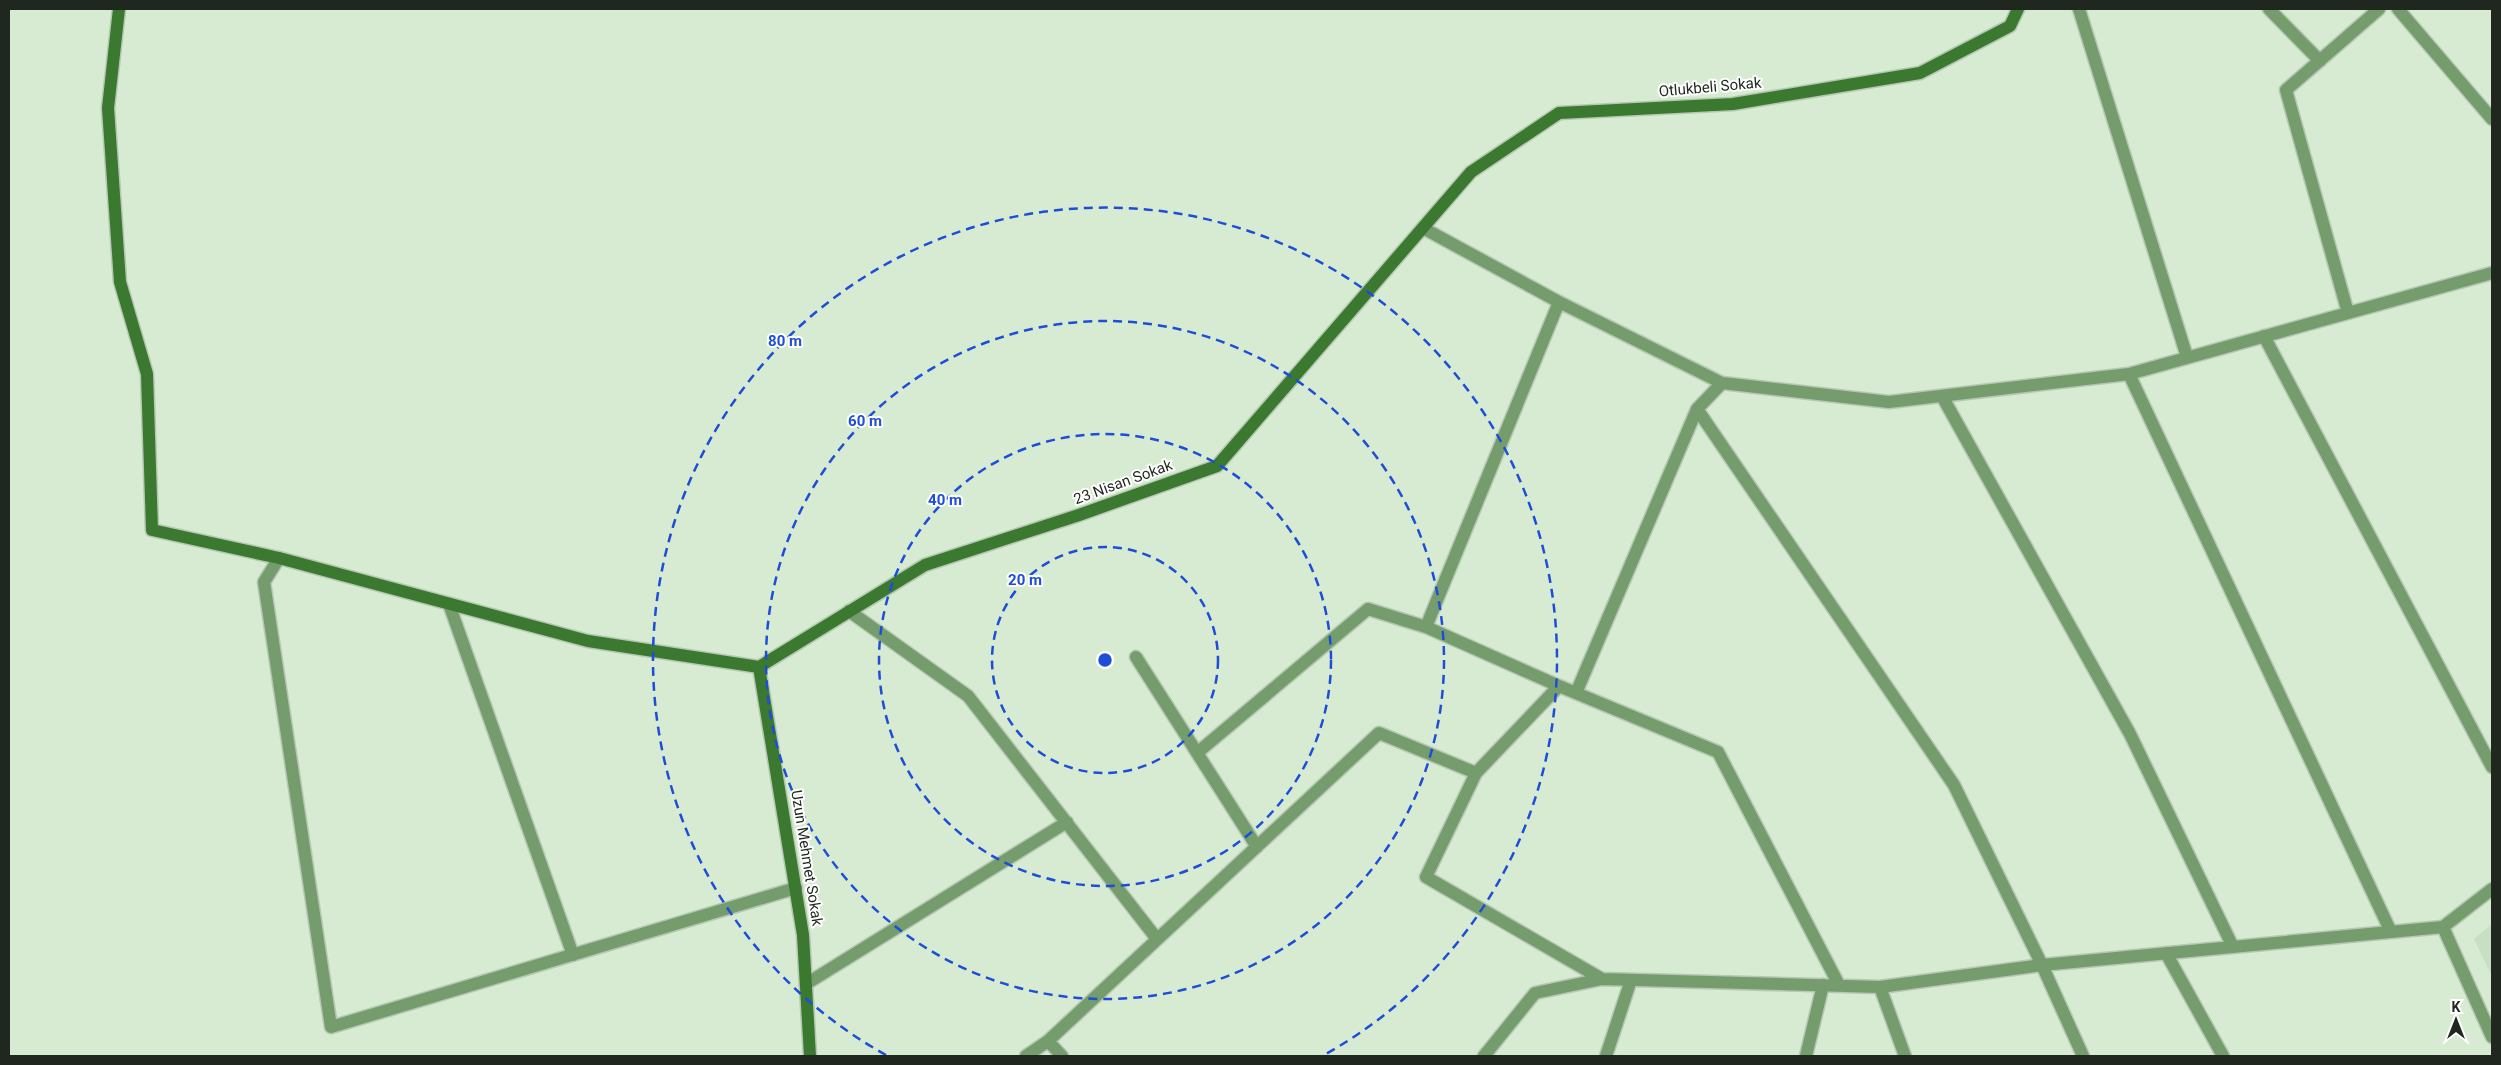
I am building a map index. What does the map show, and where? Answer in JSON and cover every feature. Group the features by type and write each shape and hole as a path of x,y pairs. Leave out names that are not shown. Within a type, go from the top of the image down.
{"street":[{"path":"119,9 108,108 120,282 147,374 152,530 279,558 588,641 758,667"},
{"name":"Otlukbeli Sokak","path":"1424,228 1471,172 1559,113 1732,104 1920,73 2010,26 2018,9"},
{"path":"2079,9 2187,357"},
{"path":"2269,9 2320,61"},
{"path":"2348,313 2286,90 2379,9"},
{"path":"2398,9 2492,119"},
{"path":"1424,228 1559,302 1722,383 1889,402 2129,374 2492,274"},
{"name":"23 Nisan Sokak","path":"758,667 925,565 1079,516 1217,466 1424,228"},
{"path":"1426,626 1559,302"},
{"path":"2264,336 2492,767"},
{"path":"2129,374 2391,932"},
{"path":"1576,693 1696,410 1722,383"},
{"path":"1942,396 2130,734 2233,947"},
{"path":"1696,410 1954,785 2042,965 2083,1056"},
{"path":"279,558 264,582 331,1027 796,888"},
{"path":"448,604 572,955"},
{"path":"1197,753 1368,609 1426,626 1559,686 1718,752 1840,985"},
{"path":"849,612 968,696 1158,939"},
{"path":"1136,657 1257,847"},
{"name":"Uzun Mehmet Sokak","path":"758,667 804,934 810,1056"},
{"path":"1559,686 1476,773 1426,878 1602,979"},
{"path":"1026,1056 1048,1040 1378,733 1476,773"},
{"path":"806,984 1067,822"},
{"path":"1484,1056 1535,994 1602,979 1880,987 2042,965 2443,927 2492,889"},
{"path":"2443,927 2492,1037"},
{"path":"2166,953 2223,1056"},
{"path":"1606,1056 1631,980"},
{"path":"1806,1056 1823,985"},
{"path":"1880,987 1905,1056"},
{"path":"1048,1040 1062,1056"}],"shaded area":[{"path":"2492,924 2492,976 2474,939"}]}
